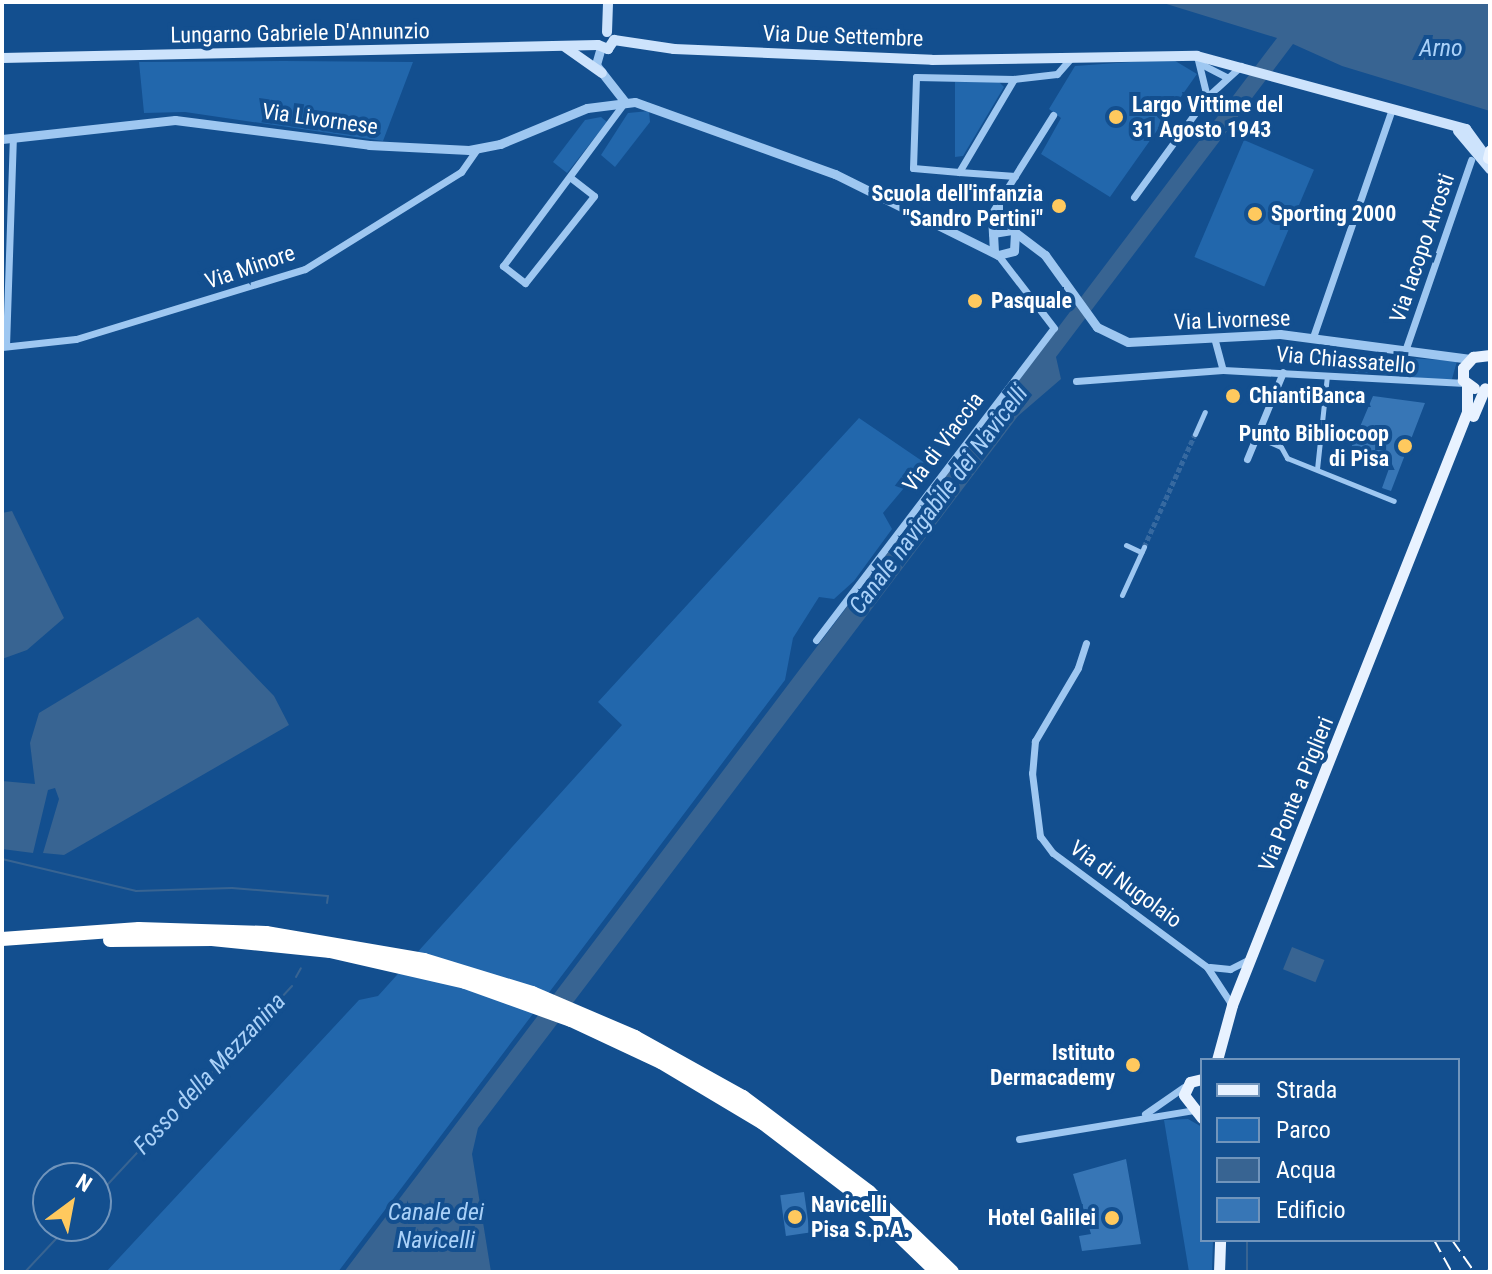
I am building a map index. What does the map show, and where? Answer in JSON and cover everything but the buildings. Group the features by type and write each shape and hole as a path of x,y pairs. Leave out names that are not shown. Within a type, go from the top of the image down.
{"highway":[{"path":"2,939 175,929 363,952 532,993 698,1070 837,1165 952,1272"},
{"path":"2,949 212,939 363,952 523,1001 687,1076 835,1177 937,1272"}],"main road":[{"path":"599,46 598,36 611,36 608,2"},
{"name":"Via Due Settembre","path":"611,36 744,53 1001,62 1071,58 1200,60 1245,66 1468,130 1489,160"},
{"name":"Lungarno Gabriele D'Annunzio","path":"2,58 599,46"},
{"path":"565,47 602,73"},
{"path":"1445,124 1466,137 1489,160"},
{"path":"1470,359 1488,353"},
{"name":"Via Ponte a Piglieri","path":"1216,1056 1232,1005 1413,556 1467,412 1466,384 1462,373 1470,359"},
{"path":"1466,384 1487,387"},
{"name":"Via Ponte a Piglieri","path":"1413,556 1487,387"},
{"path":"1197,1078 1184,1099 1199,1113"},
{"path":"1219,1272 1220,1242"}],"street":[{"path":"571,178 594,196 525,283 503,266 625,102 596,63 599,46"},
{"name":"Via Due Settembre","path":"1015,176 913,168 916,77 1014,79 1057,74 1071,58"},
{"path":"1200,60 1227,77"},
{"path":"1200,60 1207,97"},
{"path":"1134,197 1207,97 1227,77 1245,66"},
{"path":"959,172 1014,79"},
{"name":"Via Livornese","path":"2,139 175,120 369,145 477,149 587,108 625,102 683,116 835,174 969,244 996,253"},
{"path":"1313,337 1392,109"},
{"path":"1038,248 996,253 990,218 1053,115"},
{"path":"4,347 13,138"},
{"name":"Via Minore","path":"4,347 76,339 305,269 461,172 477,149"},
{"name":"Via Iacopo Arrosti","path":"1406,348 1471,160"},
{"path":"1001,199 1013,252 1010,269"},
{"path":"990,218 1007,227"},
{"path":"969,244 1007,227"},
{"name":"Via Livornese","path":"1007,227 1038,248 1068,294 1097,327 1128,342 1313,337 1470,359"},
{"name":"Via di Viaccia","path":"816,640 1054,328 996,253"},
{"path":"1215,341 1223,370"},
{"name":"Via Chiassatello","path":"1076,381 1223,370 1466,384"},
{"path":"1247,459 1283,372"},
{"path":"1317,469 1327,375"},
{"path":"1195,434 1205,412"},
{"path":"1256,436 1317,469 1394,501"},
{"path":"1122,595 1143,550 1126,545"},
{"name":"Via di Nugolaio","path":"1086,643 1078,668 1035,741 1032,773 1040,836 1053,853 1207,967 1232,1005"},
{"path":"1207,967 1230,969 1252,958"},
{"path":"1136,1118 1197,1078"},
{"path":"1019,1139 1136,1118 1199,1113"}],"green space":[{"path":"1172,59 1197,74 1110,197 1041,154 1061,118 1049,109 1075,66"},
{"path":"139,62 413,62 383,141 185,112 144,113"},
{"path":"955,82 999,82 1004,87 963,156 955,157"},
{"path":"649,111 650,122 615,167 601,155 628,113"},
{"path":"601,117 607,122 567,173 553,162 585,120"},
{"name":"Sporting 2000","path":"1244,140 1314,170 1264,287 1194,257"},
{"path":"1318,350 1457,361 1452,379 1431,379 1317,368"},
{"path":"859,418 925,463 883,513 892,529 854,581 834,599 819,597 793,638 785,680 338,1272 106,1272 359,1000 378,996 622,725 598,702"},
{"path":"1188,1119 1200,1126 1200,1242 1213,1242 1212,1271 1189,1272 1164,1120"}],"water":[{"path":"1160,2 1490,2 1490,111 1342,66 1293,44 1056,357 1061,379 1018,416 478,1128 472,1154 491,1272 344,1272 1277,38"},
{"path":"12,511 64,618 27,650 2,659 2,513"},
{"path":"198,617 274,696 289,725 64,855 43,853 59,799 55,788 48,790 33,853 2,849 2,781 35,784 30,743 39,713"},
{"path":"1292,947 1324,960 1315,982 1283,969"}],"waterway":[{"path":"2,859 136,891 232,888 328,896 327,903"},
{"path":"296,977 301,968"},
{"name":"Fosso della Mezzanina","path":"112,1180 292,986"},
{"name":"Fosso della Mezzanina","path":"25,1272 53,1242"},
{"path":"1247,1242 1247,1272"}],"tunnel":[{"path":"1144,547 1195,434"}],"railway":[{"path":"1435,1242 1452,1272"},
{"path":"1453,1242 1474,1272"},
{"path":"1488,1272 1490,1266"}],"place":[{"name":"Largo Vittime del 31 Agosto 1943","path":"1116,117"},
{"name":"Scuola dell'infanzia \"Sandro Pertini\"","path":"1059,206"},
{"name":"Sporting 2000","path":"1255,214"},
{"name":"Pasquale","path":"975,301"},
{"name":"ChiantiBanca","path":"1233,396"},
{"name":"Punto Bibliocoop di Pisa","path":"1405,446"},
{"name":"Istituto Dermacademy","path":"1133,1065"},
{"name":"Navicelli Pisa S.p.A.","path":"795,1217"},
{"name":"Hotel Galilei","path":"1112,1218"}],"water label":[{"name":"Arno","path":"1441,49"},
{"name":"Canale navigabile dei Navicelli","path":"939,500"},
{"name":"Canale dei Navicelli","path":"436,1227"}]}
